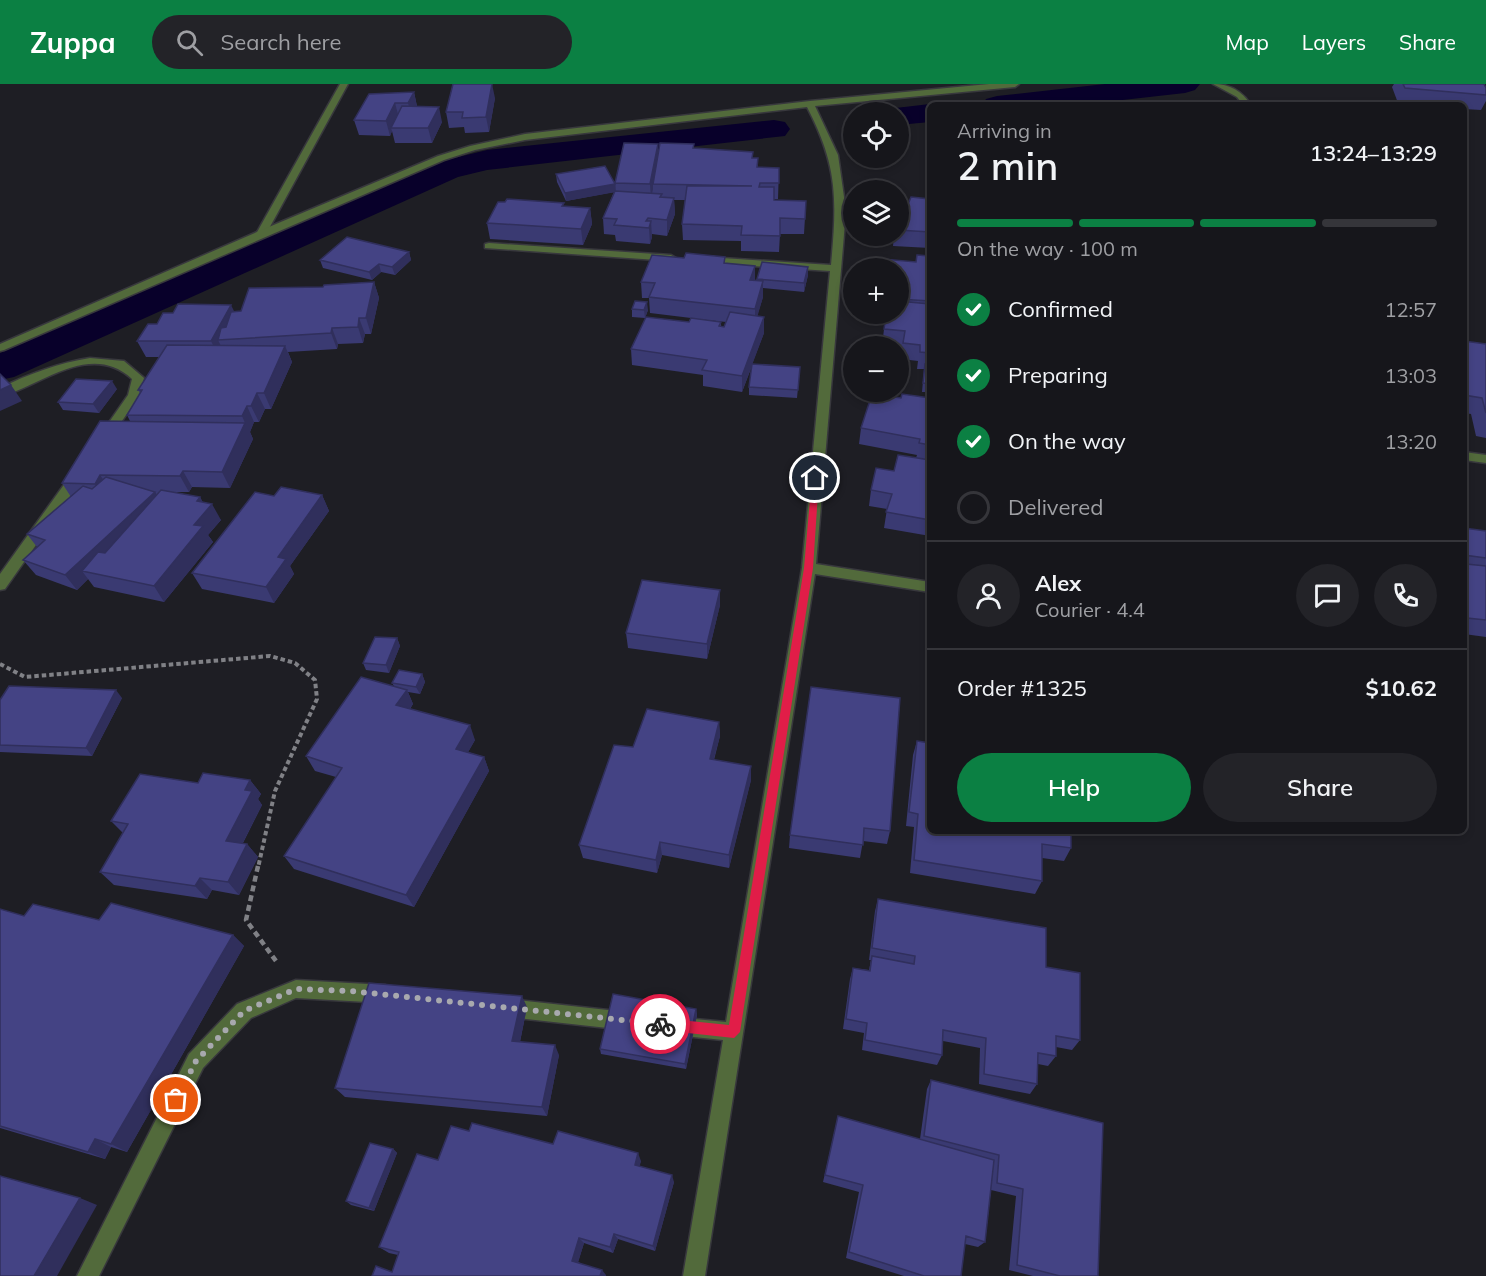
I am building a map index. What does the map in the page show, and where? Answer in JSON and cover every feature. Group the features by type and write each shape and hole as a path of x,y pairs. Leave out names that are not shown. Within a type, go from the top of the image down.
{"street":[{"path":"261,234 344,84"},
{"path":"0,348 261,234 441,158 473,148 525,137 810,104 1015,84"},
{"path":"1217,84 1235,92 1244,102"},
{"path":"694,1276 809,568 841,211 839,175 834,153 810,104"},
{"path":"489,246 680,258"},
{"path":"692,259 835,268"},
{"path":"0,393 45,372 90,362 121,364 138,378 134,395 0,585"},
{"path":"1467,456 1486,459"},
{"path":"809,568 927,587"},
{"path":"88,1276 196,1061 244,1011 296,989 351,991 409,997"},
{"path":"490,1006 734,1032"}],"path":[{"path":"0,664 25,677 270,656 295,663 315,680 318,699 275,791 246,920 296,989"}],"building":[{"path":"453,84 492,84 486,117 462,118 463,112 446,112"},
{"path":"1403,84 1484,84 1486,95 1405,88"},
{"path":"414,92 408,103 395,103 386,121 354,120 369,94"},
{"path":"402,106 439,107 428,128 391,128"},
{"path":"624,143 658,144 650,184 615,183"},
{"path":"660,143 694,144 693,148 753,152 752,158 758,158 757,167 779,168 779,183 760,183 759,187 774,187 774,200 806,201 805,219 780,218 780,236 741,235 742,226 682,224 687,186 752,186 653,184"},
{"path":"605,166 615,184 565,193 556,174"},
{"path":"615,191 662,194 660,197 674,198 667,220 648,218 646,221 651,221 649,228 614,225 617,219 603,218"},
{"path":"911,197 927,199 927,232 909,231"},
{"path":"507,199 564,203 562,206 590,208 581,229 487,223 498,202 505,202"},
{"path":"347,237 409,252 392,267 379,264 369,272 320,260"},
{"path":"686,253 725,257 724,263 755,266 750,280 763,281 755,309 649,297 655,283 641,282 652,255 684,258"},
{"path":"917,255 927,256 927,301 909,300 909,261 916,262"},
{"path":"762,262 808,267 804,283 757,279"},
{"path":"374,282 366,318 359,318 358,327 332,328 331,333 218,340 221,328 226,327 231,312 241,311 249,288 323,287 324,285"},
{"path":"635,301 647,302 644,310 632,309"},
{"path":"909,302 927,304 927,353 920,352 920,345 909,344 909,336 904,336 905,331 884,329 885,324 909,324"},
{"path":"178,304 231,305 211,341 137,341 148,324 157,324 163,313 173,313"},
{"path":"730,312 764,317 742,376 702,370 707,360 631,349 646,317 689,322 691,318 721,322 719,326 724,327"},
{"path":"1467,341 1486,344 1486,413 1482,398 1467,396"},
{"path":"167,345 285,346 264,393 257,393 251,406 247,406 242,416 127,415 142,390 138,390"},
{"path":"752,364 800,367 798,390 749,387"},
{"path":"925,364 927,364 927,384 923,383"},
{"path":"0,374 11,385 0,390"},
{"path":"76,379 112,381 93,404 58,402"},
{"path":"909,395 927,398 927,444 919,443 920,439 861,428 869,402 909,402"},
{"path":"100,421 245,423 222,472 183,471 180,476 100,475 95,484 62,483"},
{"path":"898,455 927,460 927,519 886,512 892,494 871,490 876,468 894,471"},
{"path":"106,477 155,492 65,575 23,560 45,540 27,534 83,486 92,489"},
{"path":"281,487 322,495 278,557 286,559 266,587 192,573 255,492 274,496"},
{"path":"161,490 200,497 197,501 212,504 194,525 203,526 154,586 82,571 98,552 105,553"},
{"path":"1467,528 1486,531 1486,558 1467,555"},
{"path":"1467,564 1486,566 1486,620 1467,618"},
{"path":"642,580 720,590 707,644 626,633"},
{"path":"375,637 397,638 386,665 363,663"},
{"path":"399,670 422,674 416,687 392,683"},
{"path":"361,677 407,690 396,705 470,725 456,749 484,757 406,895 284,856 342,768 306,756"},
{"path":"9,686 116,690 86,748 0,745 0,700"},
{"path":"811,687 900,698 890,831 864,828 863,845 790,835"},
{"path":"647,709 719,722 710,759 751,766 729,855 660,842 656,860 579,845 614,745 633,747"},
{"path":"917,741 927,743 927,834 1071,834 1071,848 1042,844 1042,881 914,860 918,814 909,812"},
{"path":"203,773 250,780 245,790 252,791 226,841 247,844 228,882 200,878 195,886 100,872 128,824 111,821 140,774 198,783"},
{"path":"878,899 1046,928 1046,967 1080,973 1080,1040 1056,1036 1056,1056 1038,1053 1037,1084 984,1074 986,1038 943,1030 942,1055 865,1040 867,1023 846,1019 853,968 870,971 872,956 914,964 915,956 872,948"},
{"path":"111,903 233,935 111,1144 95,1139 88,1152 0,1126 0,909 24,916 33,904 99,920"},
{"path":"369,983 522,996 512,1041 555,1045 542,1107 335,1088"},
{"path":"613,994 696,1009 685,1064 600,1049"},
{"path":"931,1080 1103,1123 1098,1276 1060,1276 1017,1265 1023,1189 997,1183 999,1155 924,1136"},
{"path":"838,1116 994,1160 985,1242 966,1236 961,1276 924,1276 849,1252 863,1185 825,1175"},
{"path":"472,1123 553,1144 558,1131 638,1153 635,1165 672,1175 653,1246 614,1234 610,1247 579,1238 572,1261 602,1270 600,1276 372,1276 376,1266 392,1272 399,1252 379,1247 417,1154 438,1160 451,1126 469,1131"},
{"path":"370,1143 393,1149 369,1208 346,1201"},
{"path":"0,1176 80,1198 34,1276 0,1276"}],"waterway":[{"path":"1024,102 1185,84"},
{"path":"909,115 927,113"},
{"path":"0,368 446,170 487,160 774,129"}],"way so far":[{"path":"176,1100 196,1061 244,1011 296,989 351,991 660,1024"}],"route":[{"path":"660,1024 734,1032 809,568 815,478"}]}
